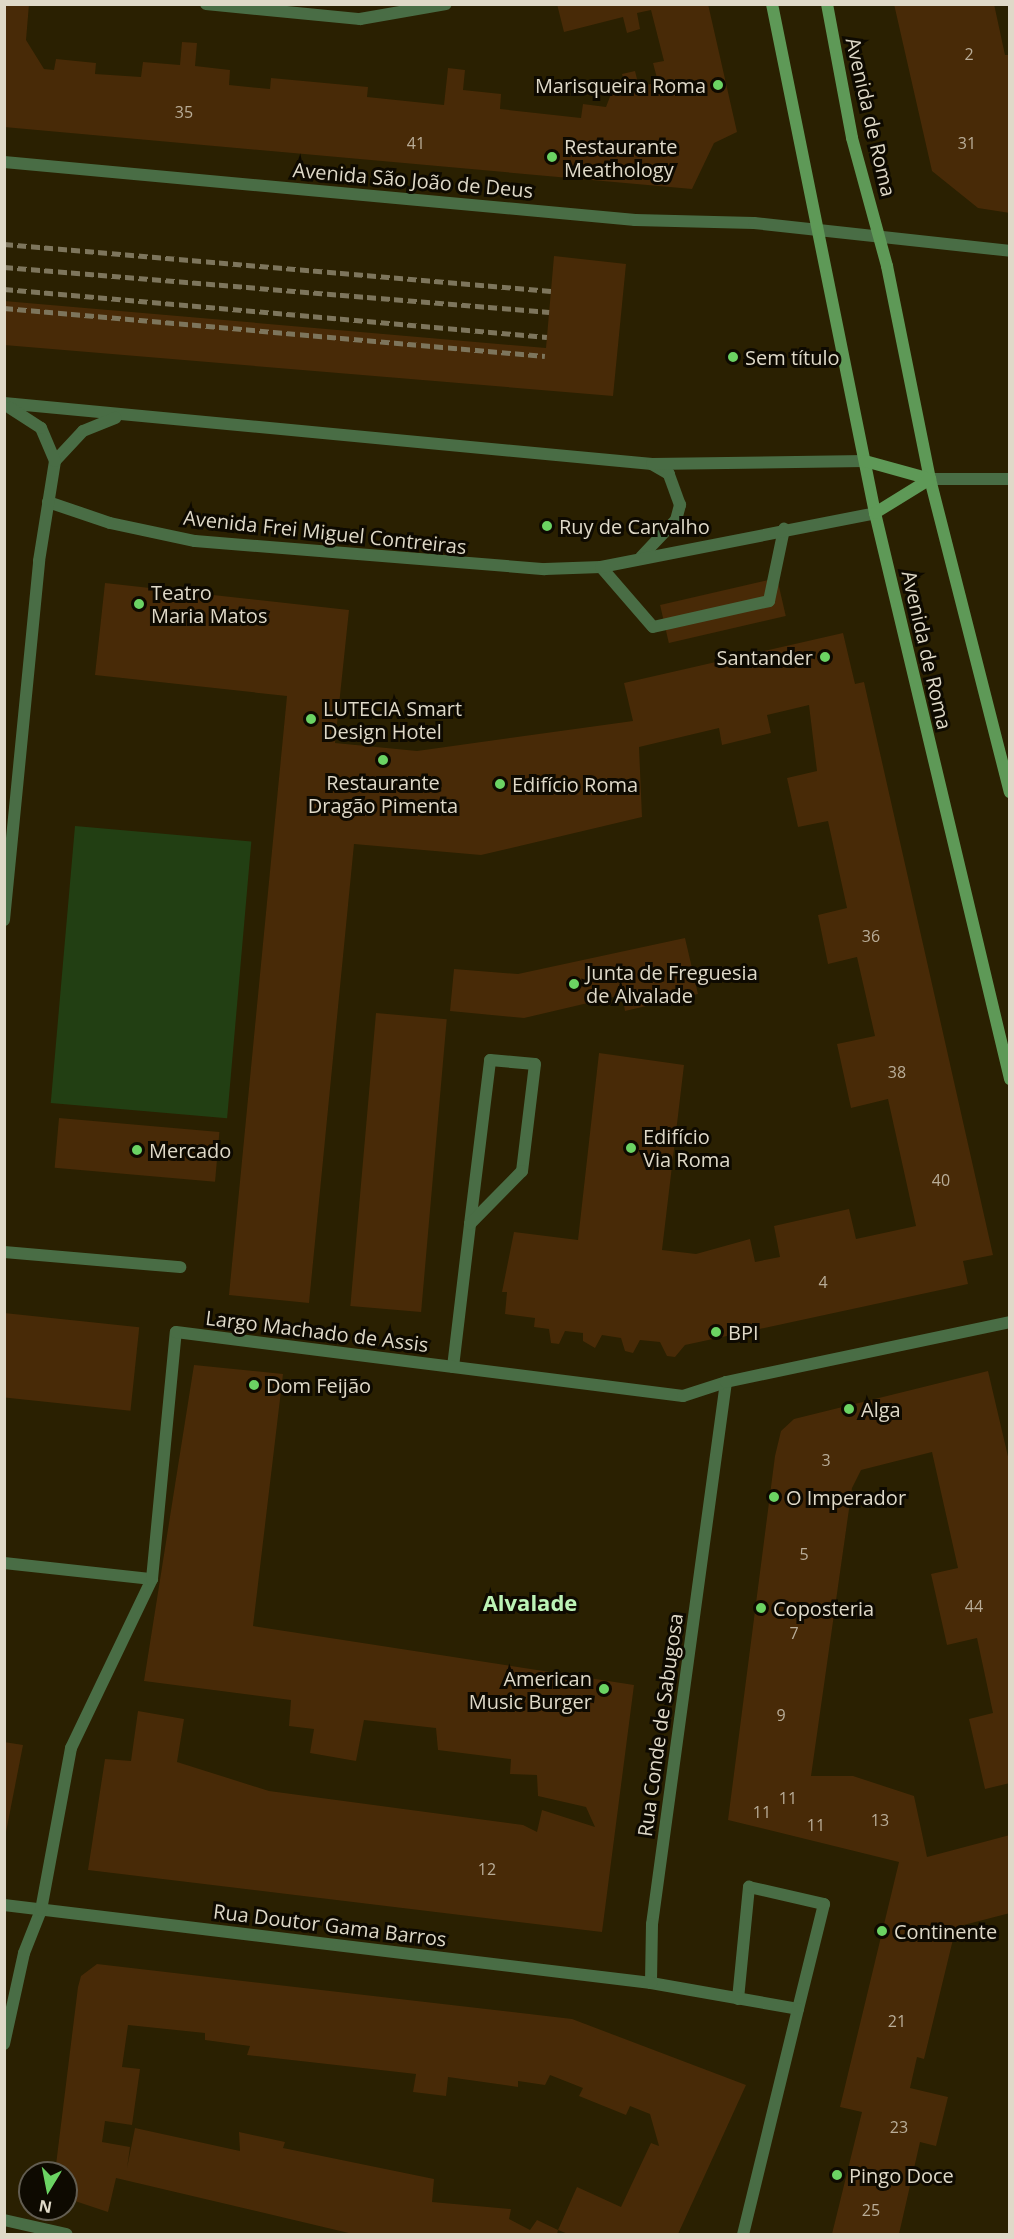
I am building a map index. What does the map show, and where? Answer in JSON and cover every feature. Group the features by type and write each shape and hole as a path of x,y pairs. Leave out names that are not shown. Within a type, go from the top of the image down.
{"main road":[{"name":"Avenida de Roma","path":"772,4 875,513 1010,1079"},
{"name":"Avenida de Roma","path":"827,4 852,138 879,237 930,479 1010,792"},
{"path":"865,461 930,479"},
{"path":"875,513 930,479"}],"street":[{"path":"206,4 360,19 446,4"},
{"name":"Avenida São João de Deus","path":"4,162 635,220 818,229"},
{"path":"818,229 1010,251"},
{"path":"4,404 652,464 865,461"},
{"path":"4,404 25,414 41,428 55,461"},
{"path":"4,920 48,502 55,461 82,431 104,420 129,416"},
{"path":"641,556 675,520 680,505 669,474 652,464"},
{"path":"930,479 1010,479"},
{"name":"Avenida Frei Miguel Contreiras","path":"48,502 110,523 195,541 483,567 601,567 641,556 875,513"},
{"path":"601,567 653,627 769,601 784,529"},
{"name":"Largo Machado de Assis","path":"453,1367 470,1224 490,1060 535,1064 522,1171 470,1224"},
{"path":"4,1252 180,1267"},
{"path":"726,1382 1010,1322"},
{"name":"Largo Machado de Assis","path":"152,1579 176,1332 683,1396 726,1382"},
{"name":"Rua Conde de Sabugosa","path":"651,1983 652,1924 726,1382"},
{"path":"4,1563 152,1579 71,1748 41,1910 24,1953 4,2044"},
{"path":"738,1999 749,1887 824,1904 743,2235"},
{"name":"Rua Doutor Gama Barros","path":"4,1905 651,1983"},
{"path":"651,1983 798,2010"},
{"path":"4,2220 66,2235"}],"green space":[{"path":"75,826 251,841 227,1118 51,1103"}],"building":[{"path":"4,4 29,4 26,40 44,69 54,70 56,59 96,63 95,74 141,77 143,62 180,65 182,42 197,43 195,66 230,70 229,85 270,89 271,78 368,87 367,97 444,105 448,68 465,70 463,90 501,94 500,109 581,118 583,104 606,107 611,94 627,90 622,74 635,71 639,87 658,82 653,63 664,61 651,10 637,13 640,29 627,33 623,17 564,32 557,4 708,4 737,132 714,143 692,189 4,127"},
{"path":"894,4 994,4 1005,55 1010,55 1010,213 978,208 932,171"},
{"path":"554,256 626,264 613,396 4,345 4,301 546,348"},
{"path":"777,578 786,616 669,643 660,605"},
{"path":"105,583 349,610 335,743 417,751 633,721 624,683 843,633 855,684 864,682 993,1255 963,1261 968,1284 685,1345 675,1357 667,1356 660,1342 640,1340 633,1353 625,1351 621,1338 602,1335 595,1348 583,1341 583,1333 565,1331 559,1344 551,1343 549,1329 534,1327 535,1318 505,1314 507,1292 502,1292 514,1232 578,1240 599,1053 684,1065 662,1250 696,1254 750,1239 755,1262 780,1257 774,1226 849,1209 856,1239 916,1226 888,1099 851,1108 837,1044 875,1036 857,957 828,964 818,915 847,908 828,821 798,827 787,778 817,771 809,705 767,715 771,733 722,745 719,728 639,747 642,817 481,855 354,844 309,1303 229,1295 287,696 95,675"},
{"name":"Junta de Freguesia de Alvalade","path":"685,938 698,994 625,1011 622,995 524,1018 450,1011 454,969 518,974"},
{"path":"376,1013 447,1019 421,1312 350,1306"},
{"name":"Mercado","path":"59,1118 219,1132 215,1182 55,1168"},
{"path":"4,1313 139,1327 130,1411 4,1397"},
{"path":"194,1365 283,1374 253,1626 634,1685 602,1932 88,1870 105,1759 131,1761 138,1711 184,1719 177,1762 269,1791 523,1825 537,1832 542,1810 595,1827 586,1807 538,1796 537,1775 510,1774 511,1759 438,1750 436,1728 364,1720 356,1761 310,1753 314,1729 289,1726 291,1700 144,1681"},
{"path":"988,1371 1010,1465 1010,1783 985,1789 969,1719 993,1713 977,1638 947,1645 931,1574 958,1568 932,1452 861,1470 852,1488 811,1776 853,1776 914,1796 927,1857 1010,1835 1010,1913 956,1927 924,2059 917,2057 910,2088 948,2097 936,2146 920,2142 899,2234 832,2234 862,2112 840,2107 899,1862 728,1820 775,1456 781,1431 794,1419"},
{"path":"4,1742 23,1745 6,1832 4,1832"},
{"path":"97,1964 572,2019 746,2085 678,2234 568,2234 558,2230 557,2234 353,2234 116,2178 108,2212 78,2202 78,2161 56,2161 81,1976","holes":["128,2025 205,2033 205,2040 250,2046 247,2055 416,2074 413,2092 446,2096 448,2077 518,2087 518,2081 545,2085 550,2075 583,2088 579,2096 626,2115 630,2106 650,2114 659,2146 651,2143 621,2207 577,2187 558,2230 537,2220 530,2230 509,2219 511,2209 432,2202 434,2179 283,2148 285,2142 239,2132 240,2151 135,2128 127,2168 130,2147 102,2142 105,2121 132,2125 140,2069 122,2067"]}],"railway":[{"path":"4,244 551,291"},
{"path":"4,267 549,312"},
{"path":"4,289 547,337"},
{"path":"4,308 545,356"}],"place":[{"name":"Marisqueira Roma","path":"718,85"},
{"name":"Restaurante Meathology","path":"552,157"},
{"name":"Sem título","path":"733,357"},
{"name":"Ruy de Carvalho","path":"547,526"},
{"name":"Teatro Maria Matos","path":"139,604"},
{"name":"Santander","path":"825,657"},
{"name":"LUTECIA Smart Design Hotel","path":"311,719"},
{"name":"Restaurante Dragão Pimenta","path":"383,760"},
{"name":"Edifício Roma","path":"500,784"},
{"name":"Junta de Freguesia de Alvalade","path":"574,984"},
{"name":"Edifício Via Roma","path":"631,1148"},
{"name":"Mercado","path":"137,1150"},
{"name":"BPI","path":"716,1332"},
{"name":"Dom Feijão","path":"254,1385"},
{"name":"Alga","path":"849,1409"},
{"name":"O Imperador","path":"774,1497"},
{"name":"Coposteria","path":"761,1608"},
{"name":"American Music Burger","path":"604,1689"},
{"name":"Continente","path":"882,1931"},
{"name":"Pingo Doce","path":"837,2175"}],"district":[{"name":"Alvalade","path":"530,1603"}]}
